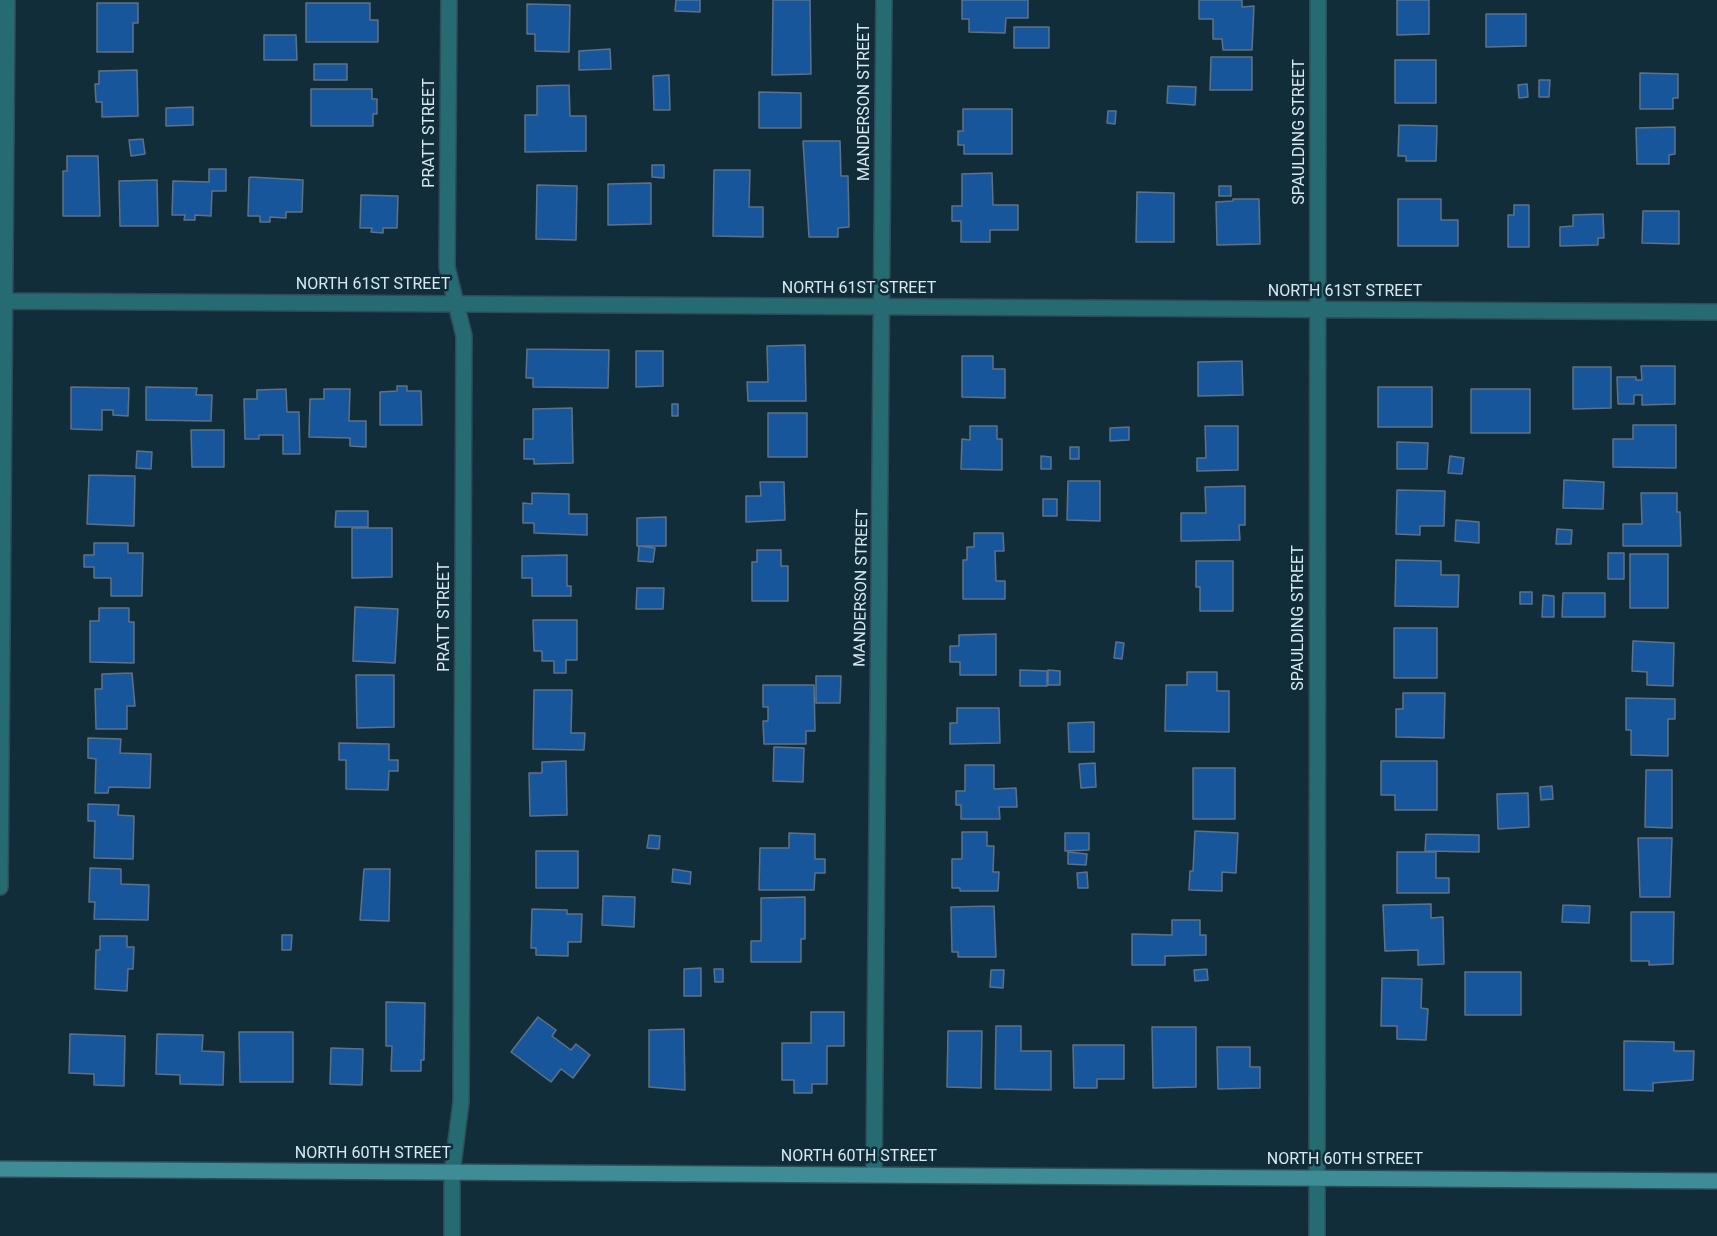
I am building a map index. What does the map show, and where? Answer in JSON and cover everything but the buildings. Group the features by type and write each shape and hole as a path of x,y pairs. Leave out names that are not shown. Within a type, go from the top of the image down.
{"main road":[{"name":"NORTH 60TH STREET","path":"0,1169 1717,1181"}],"street":[{"path":"0,887 2,301 7,0"},
{"name":"PRATT STREET","path":"449,0 447,267 464,336 460,1128 452,1173 452,1236"},
{"name":"MANDERSON STREET","path":"874,1175 884,0"},
{"name":"SPAULDING STREET","path":"1317,1236 1318,0"},
{"name":"NORTH 61ST STREET","path":"2,301 1717,312"}]}
